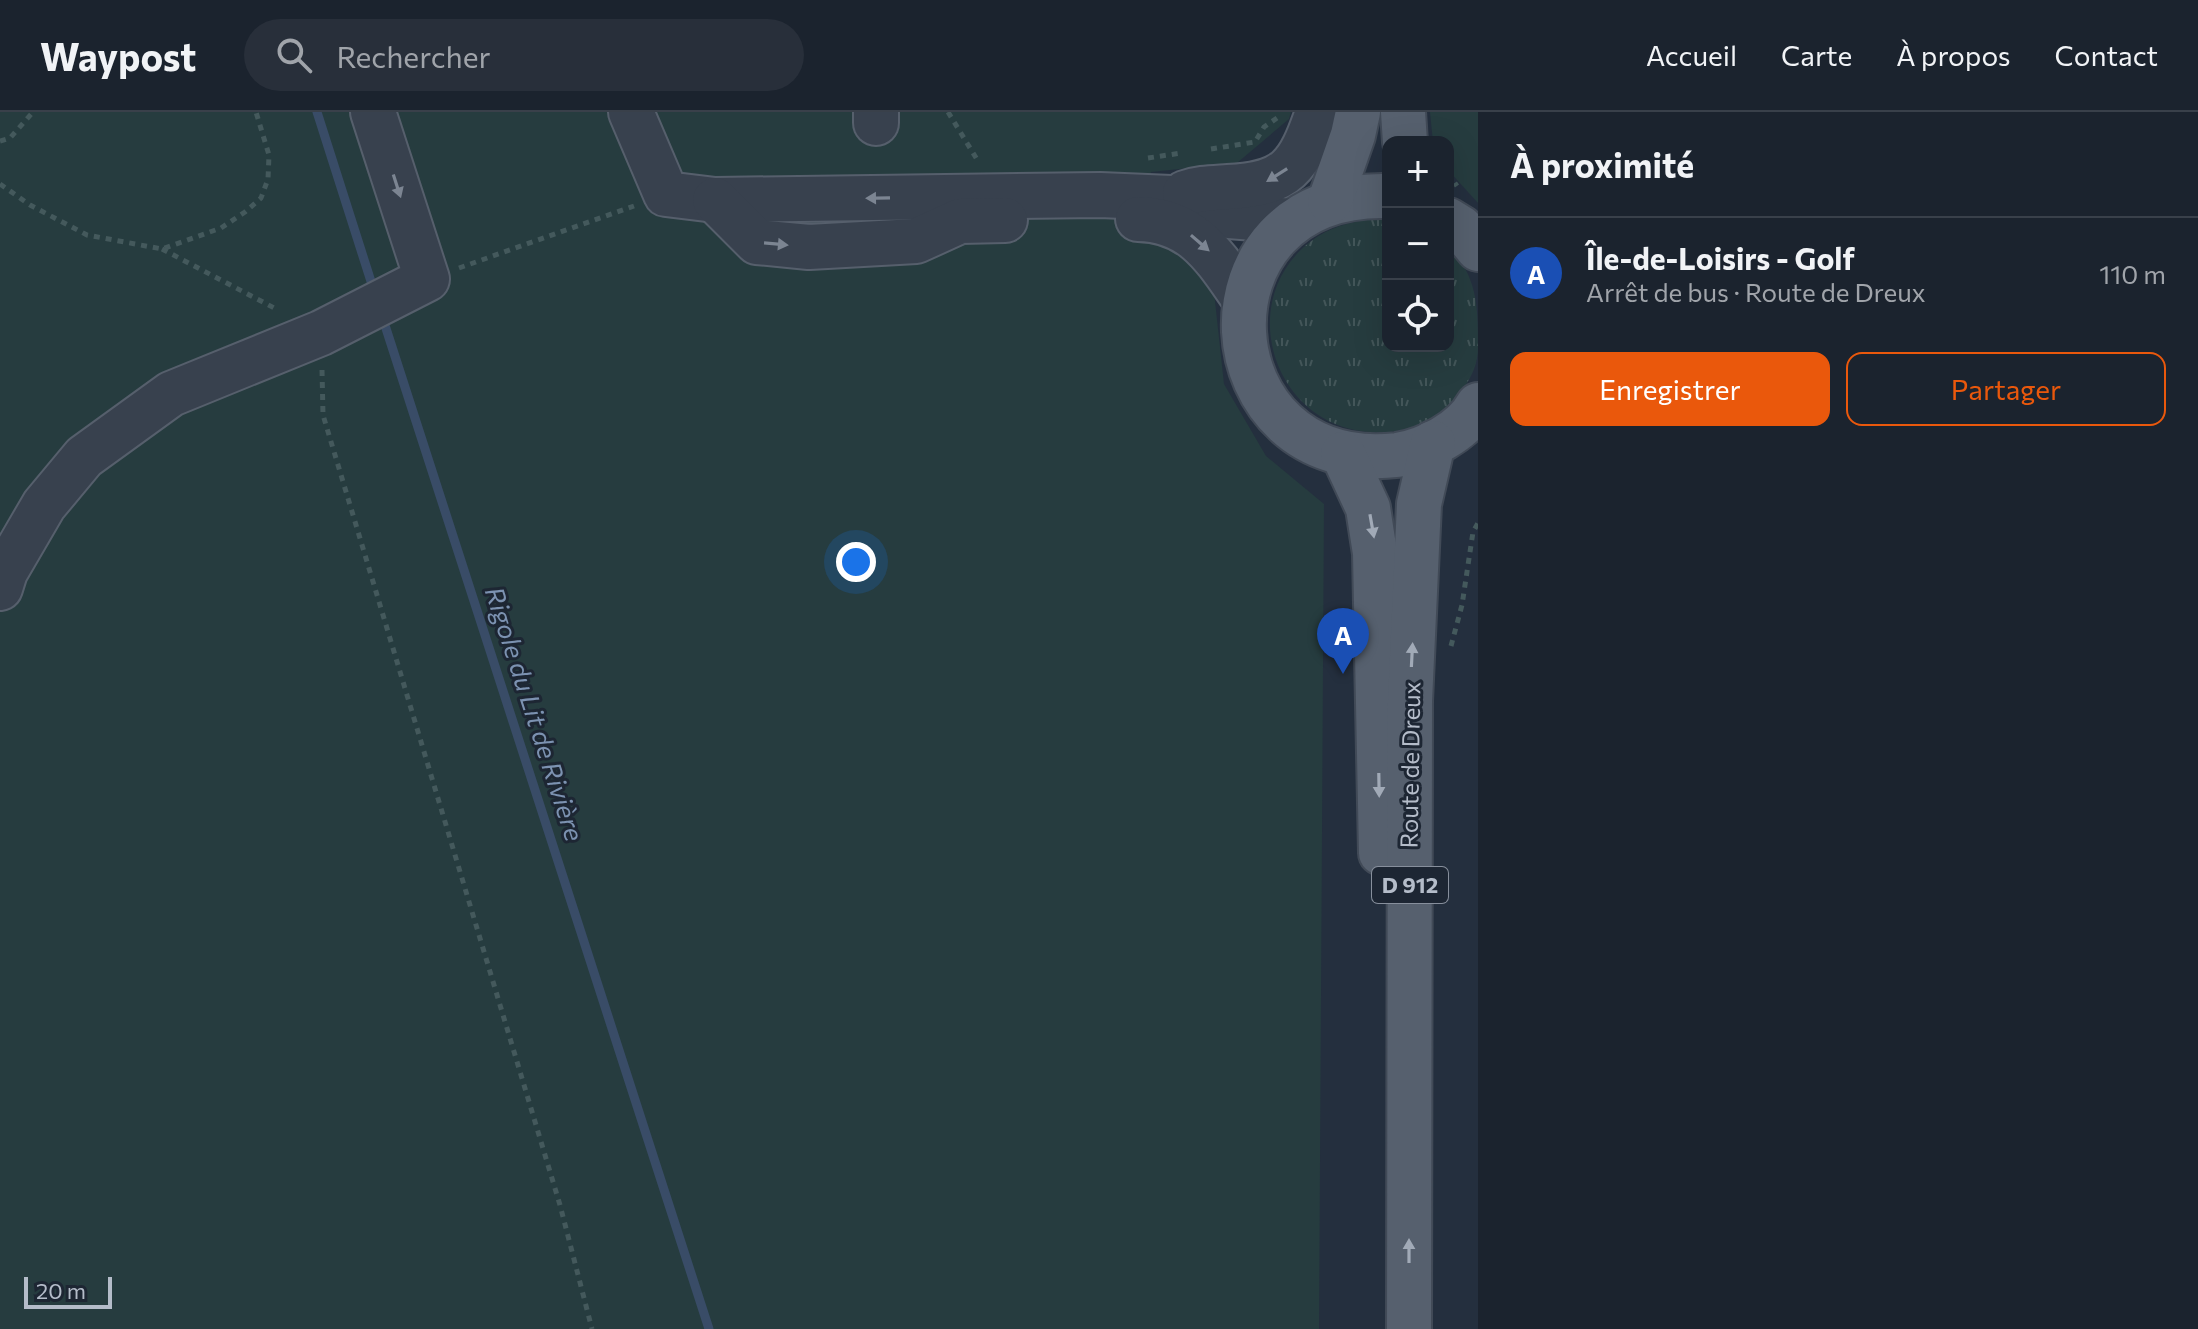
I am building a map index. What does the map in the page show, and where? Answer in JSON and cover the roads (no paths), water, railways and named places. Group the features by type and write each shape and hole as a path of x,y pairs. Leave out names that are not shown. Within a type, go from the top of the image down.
{"main road":[{"path":"1312,211 1353,135 1358,112"},
{"path":"1403,112 1405,136"},
{"path":"1382,196 1362,195 1312,211 1271,244 1255,269 1243,317 1245,353 1258,388 1280,418 1309,440 1343,454 1373,457 1404,454 1433,443 1456,429 1477,409"},
{"path":"1454,224 1478,249"},
{"name":"Route de Dreux","path":"1409,1329 1410,701 1419,504 1433,443"},
{"name":"Route de Dreux","path":"1343,454 1368,508 1375,553 1385,1057 1381,1329"}],"street":[{"path":"631,112 666,194 715,200 1100,195 1171,198 1229,216 1312,211"},
{"path":"0,588 5,572 44,505 84,457 171,394 376,305 380,114"},
{"path":"1171,198 1194,189 1251,186 1281,176 1303,150 1300,114"},
{"path":"715,200 757,242 809,247 916,241 960,221 1154,219 1186,231 1207,247 1245,300"}],"waterway":[{"name":"Rigole du Lit de Rivière","path":"317,112 375,294"},
{"name":"Rigole du Lit de Rivière","path":"382,316 709,1329"}],"place":[{"name":"Île-de-Loisirs - Golf","path":"1343,674"}]}
